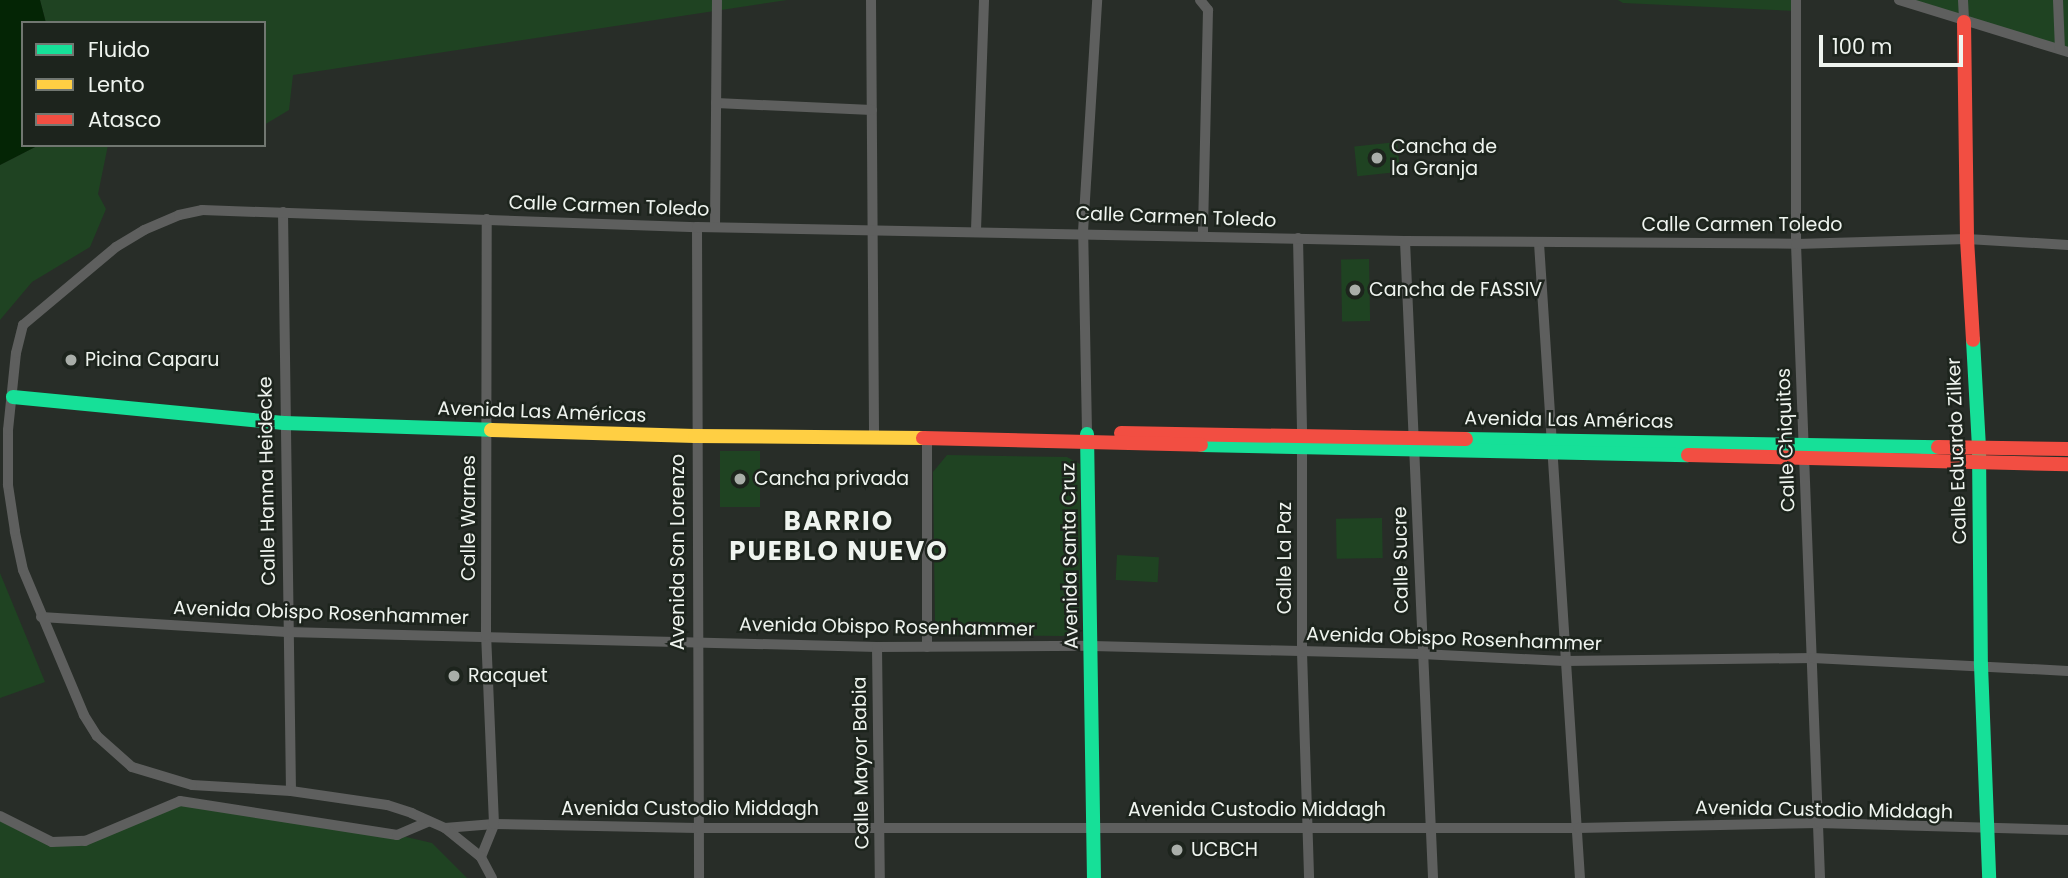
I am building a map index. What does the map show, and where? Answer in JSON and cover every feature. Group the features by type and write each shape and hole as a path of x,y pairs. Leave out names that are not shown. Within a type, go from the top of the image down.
{"street":[{"path":"715,227 717,0"},
{"path":"871,0 874,438"},
{"path":"976,230 984,0"},
{"name":"Avenida Santa Cruz","path":"1094,878 1083,232 1097,0"},
{"path":"1200,0 1208,9 1203,236"},
{"name":"Calle Chiquitos","path":"1796,0 1796,244 1820,878"},
{"path":"1899,0 1964,22 2064,50 2059,0"},
{"path":"1963,0 1964,22"},
{"name":"Calle Eduardo Zilker","path":"1964,22 1967,239 1978,454 1981,665 1989,878"},
{"path":"716,103 872,110"},
{"name":"Calle Carmen Toledo","path":"445,828 387,805 291,792 192,785 132,767 97,736 84,715 23,570 8,485 8,430 16,352 23,325 116,247 144,230 179,215 202,210 697,227 1083,232 1405,241 1796,244 1967,239 2068,246"},
{"name":"Calle Hanna Heidecke","path":"283,212 291,792"},
{"name":"Calle Warnes","path":"481,857 494,824 486,636 486,219"},
{"name":"Avenida San Lorenzo","path":"697,227 695,643 699,878"},
{"name":"Calle La Paz","path":"1298,238 1302,652 1310,878"},
{"name":"Calle Sucre","path":"1405,241 1416,442 1421,654 1433,878"},
{"path":"1539,243 1580,878"},
{"name":"Avenida Las Américas","path":"13,397 284,424 695,436 927,439 1087,437 1804,449 1978,454 2068,464"},
{"path":"927,439 927,647"},
{"name":"Avenida Las Américas","path":"1978,454 2068,449"},
{"name":"Avenida Obispo Rosenhammer","path":"41,617 287,632 695,643 877,647 1092,646 1421,654 1564,661 1813,658 2068,671"},
{"name":"Calle Mayor Babia","path":"877,647 880,878"},
{"path":"0,816 52,842 85,841 180,801 397,835 428,822"},
{"name":"Avenida Custodio Middagh","path":"445,828 494,824 697,828 1578,828 1819,823 1987,830 2068,830"},
{"path":"445,828 481,857 492,878"}],"shaded area":[{"path":"0,0 40,0 45,21 21,21 21,147 35,147 0,165"},
{"path":"40,0 787,0 293,75 289,110 266,124 266,21 45,21"},
{"path":"1618,0 1796,0 1796,11 1623,3"},
{"path":"1899,0 2068,0 2068,52"},
{"name":"Cancha de la Granja","path":"1397,142 1400,172 1357,176 1354,146"},
{"path":"35,147 108,147 98,194 106,209 90,247 32,282 0,320 0,165"},
{"name":"Cancha de FASSIV","path":"1341,259 1369,259 1370,321 1342,321"},
{"name":"Cancha privada","path":"720,451 760,451 760,507 720,507"},
{"path":"947,455 1067,457 1080,464 1080,621 1072,634 947,635 935,627 933,472"},
{"path":"1382,518 1383,558 1337,559 1336,519"},
{"path":"1117,555 1159,557 1158,582 1116,580"},
{"path":"0,573 45,682 0,698"},
{"path":"180,801 368,828 432,843 467,878 0,878 0,816 52,842 84,841"}],"traffic: fast":[{"path":"1973,340 1979,448 1981,665 1989,878"},
{"path":"13,397 284,423 491,430"},
{"path":"1087,434 1094,878"},
{"path":"1466,439 1938,447"},
{"path":"1201,445 1688,455"}],"traffic: slow":[{"path":"491,430 695,436 923,438"}],"traffic: jam":[{"path":"1964,22 1967,239 1973,340"},
{"path":"1121,433 1466,439"},
{"path":"923,438 1201,445"},
{"path":"1938,447 2068,449"},
{"path":"1688,455 2068,464"}],"place":[{"name":"Cancha de la Granja","path":"1377,158"},
{"name":"Cancha de FASSIV","path":"1355,290"},
{"name":"Picina Caparu","path":"71,360"},
{"name":"Cancha privada","path":"740,479"},
{"name":"Racquet","path":"454,676"},
{"name":"UCBCH","path":"1177,850"}],"district":[{"name":"BARRIO PUEBLO NUEVO","path":"839,537"}]}
